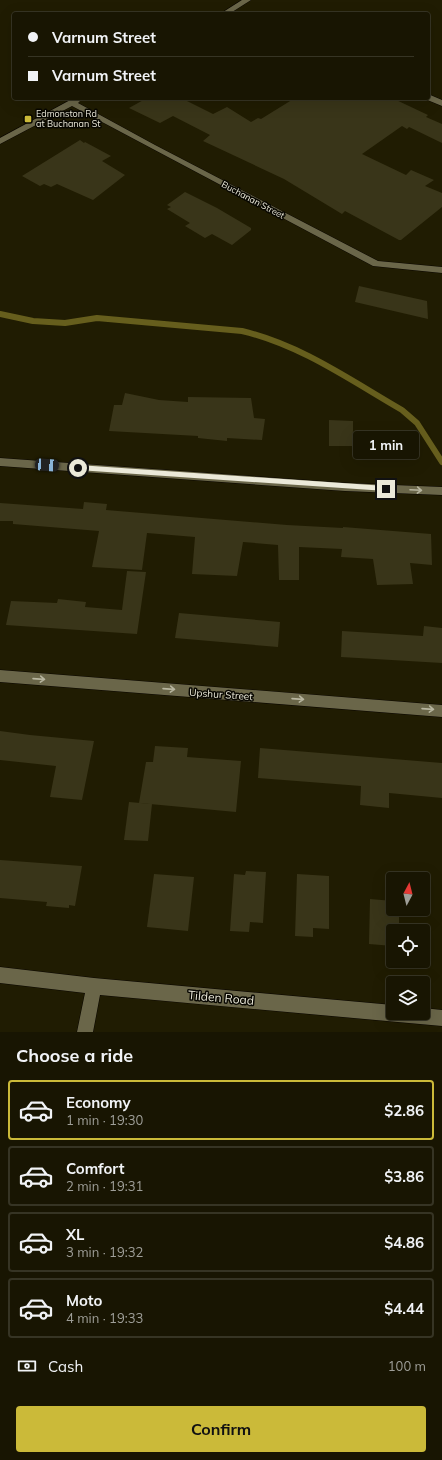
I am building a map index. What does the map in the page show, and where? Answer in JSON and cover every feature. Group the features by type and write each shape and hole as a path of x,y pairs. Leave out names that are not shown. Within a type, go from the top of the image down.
{"street":[{"path":"227,12 247,0"},
{"path":"430,98 442,103"},
{"path":"0,141 36,123 76,100"},
{"name":"Buchanan Street","path":"76,100 152,147 376,264 442,270"},
{"path":"0,462 345,487 442,491"},
{"name":"Upshur Street","path":"0,676 442,710"},
{"name":"Tilden Road","path":"0,974 94,986 442,1018"},
{"path":"85,1032 94,986"}],"building":[{"path":"143,100 185,100 213,114 227,107 251,122 258,118 261,119 292,100 396,100 428,115 426,117 442,124 442,143 409,127 407,129 402,126 362,154 406,175 411,170 434,180 425,186 442,193 442,207 401,240 399,240 345,211 342,214 284,179 203,141 210,135 173,116 160,123 129,108"},
{"path":"80,140 111,156 102,161 125,175 93,200 57,184 51,187 44,184 40,186 22,176"},
{"path":"185,192 217,208 251,228 251,230 232,245 212,234 205,238 185,226 190,223 167,209 171,207 167,205"},
{"path":"359,286 427,301 428,319 355,302"},
{"path":"125,393 159,400 188,402 188,397 251,398 254,418 265,419 262,440 227,438 227,441 198,438 198,436 109,431 114,405 122,405"},
{"path":"329,420 353,421 353,446 329,446"},
{"path":"84,502 107,504 106,510 287,525 343,527 431,534 432,565 410,563 413,584 377,585 373,559 341,557 342,549 299,547 299,580 279,580 278,545 243,542 237,576 192,574 195,537 147,533 142,570 92,567 99,531 13,524 13,521 0,521 0,503 83,509"},
{"path":"127,571 146,572 137,634 6,625 11,601 57,603 58,599 86,602 85,607 122,610"},
{"path":"179,613 280,622 278,647 175,638"},
{"path":"424,626 442,628 442,663 341,657 342,631 423,636"},
{"path":"0,731 94,741 82,800 50,797 56,766 0,760"},
{"path":"155,746 188,748 187,757 241,761 236,812 139,803 146,762 153,762"},
{"path":"260,748 442,763 442,798 389,793 389,808 360,805 361,786 258,778"},
{"path":"129,802 152,804 148,841 124,840"},
{"path":"0,860 82,866 75,906 69,905 69,908 46,906 47,902 0,898"},
{"path":"246,871 266,872 263,923 250,922 249,932 230,931 234,874 245,875"},
{"path":"154,874 194,877 188,931 147,927"},
{"path":"297,874 329,876 329,929 313,928 313,937 295,936"},
{"path":"370,899 386,900 386,916 399,916 399,924 386,924 386,945 369,944"}],"waterway":[{"path":"0,314 33,321 65,323 97,318 242,331 264,337 325,364 402,410 417,423 442,462"}],"place":[{"name":"Edmonston Rd at Buchanan St","path":"28,119"}],"route":[{"path":"78,468 386,489"}]}
